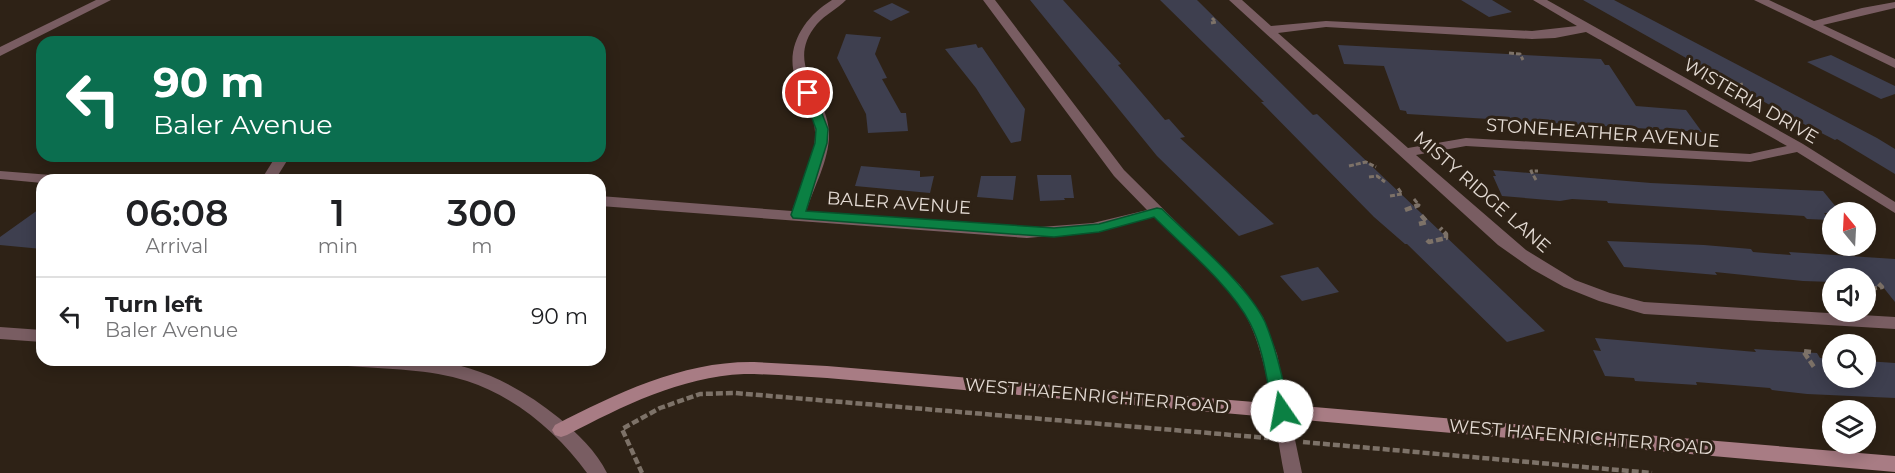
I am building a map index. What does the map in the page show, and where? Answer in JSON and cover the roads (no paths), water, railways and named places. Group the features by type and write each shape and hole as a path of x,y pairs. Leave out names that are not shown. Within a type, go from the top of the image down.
{"street":[{"path":"0,52 105,0"},
{"path":"798,215 821,143 822,129 801,76 799,42 819,15 840,0"},
{"path":"989,0 1119,173 1233,289 1257,321 1269,354 1293,473"},
{"name":"MISTY RIDGE LANE","path":"1235,0 1503,241 1531,263 1565,283 1604,299 1644,308 1895,324"},
{"name":"WISTERIA DRIVE","path":"1539,0 1798,147 1895,208"},
{"path":"1760,0 1895,64"},
{"path":"1812,25 1862,11 1895,5"},
{"path":"1269,30 1326,24 1532,35 1555,34 1588,28"},
{"path":"27,39 36,43"},
{"name":"STONEHEATHER AVENUE","path":"1405,153 1466,142 1730,158 1770,156 1798,147"},
{"path":"0,175 36,178"},
{"name":"BALER AVENUE","path":"606,201 1054,233 1099,228 1157,212"},
{"path":"0,333 36,336"},
{"path":"413,366 469,375 493,383 524,402 561,430 584,452 598,473"},
{"name":"WEST HAFENRICHTER ROAD","path":"561,430 638,393 674,380 743,368 827,372 1895,464"}]}
